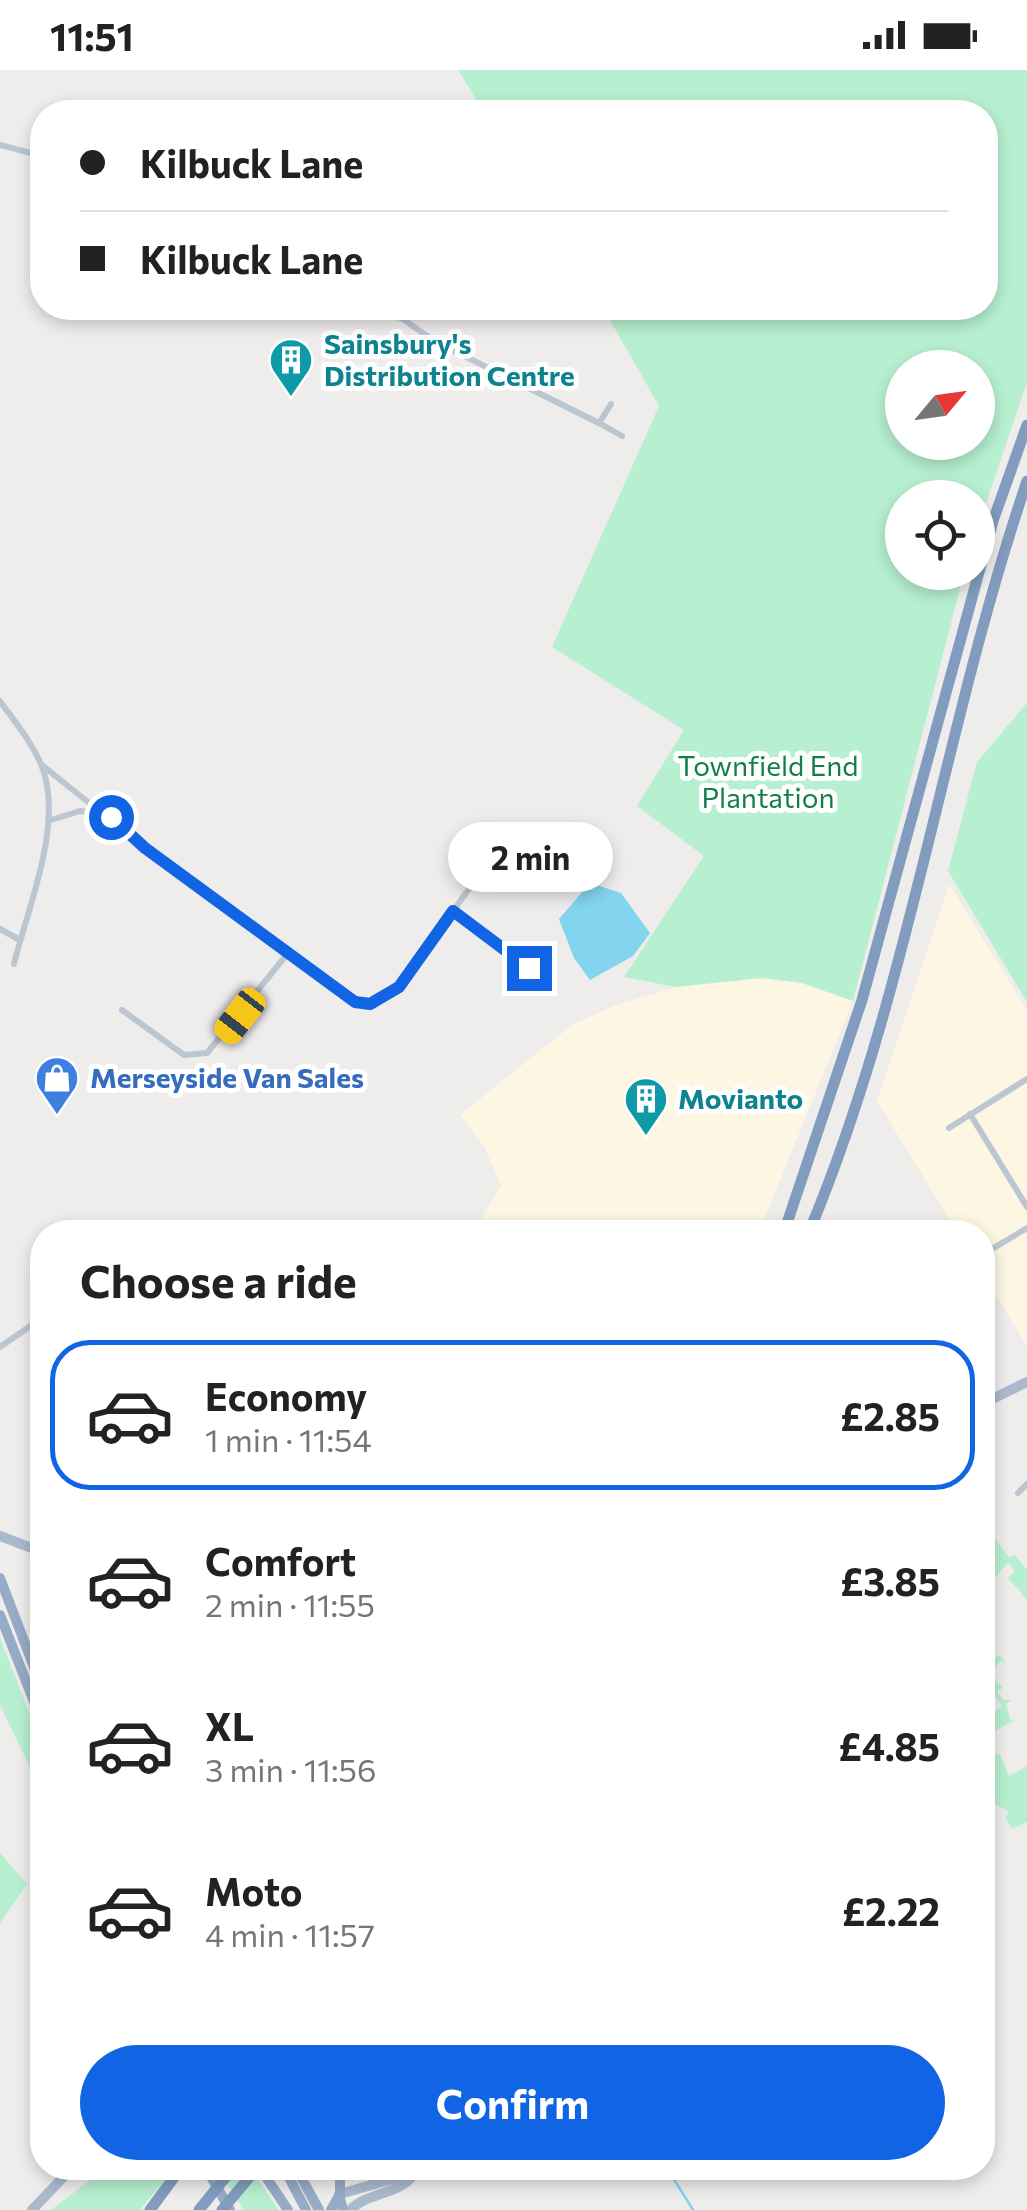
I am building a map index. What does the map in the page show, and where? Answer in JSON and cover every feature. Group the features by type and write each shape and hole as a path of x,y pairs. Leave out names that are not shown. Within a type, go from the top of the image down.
{"highway":[{"path":"788,1220 862,1000 994,521 1027,425"},
{"path":"812,1220 897,970 973,658 1027,481"},
{"path":"0,1578 30,1657"},
{"path":"0,1614 30,1691"},
{"path":"150,2210 173,2180"},
{"path":"212,2180 226,2210 251,2180"},
{"path":"198,2210 222,2180"},
{"path":"268,2180 288,2210"},
{"path":"290,2180 306,2210"},
{"path":"303,2180 319,2210"},
{"path":"340,2180 346,2210"},
{"path":"330,2210 340,2194"}],"main road":[{"path":"995,1398 1027,1382"},
{"path":"0,1536 30,1547"},
{"path":"32,2210 61,2180"},
{"path":"383,2180 388,2181"},
{"path":"346,2210 400,2188 406,2180"},
{"path":"340,2194 388,2181"}],"street":[{"path":"0,146 30,153"},
{"path":"406,320 434,341 622,436"},
{"path":"599,423 611,404"},
{"path":"0,700 42,765 145,848 355,1002 370,1004 399,987 513,827"},
{"path":"14,964 51,820 42,765"},
{"path":"51,820 80,811 111,817"},
{"path":"453,911 529,968"},
{"path":"0,929 20,940"},
{"path":"122,1010 184,1055 207,1053 288,953"},
{"path":"949,1128 1027,1079"},
{"path":"970,1114 1027,1207"},
{"path":"995,1247 1027,1228"},
{"path":"0,1347 30,1326"},
{"path":"1018,1493 1027,1484"}],"shaded area":[{"path":"949,884 1027,1010 1027,1346 995,1294 995,1220 950,1220 877,1101"},
{"path":"760,978 802,983 853,1001 764,1220 480,1220 501,1185 484,1146 460,1115 572,1025 613,1006 676,987"}],"green space":[{"name":"Townfield End Plantation","path":"458,70 1027,70 1027,382 994,480 885,480 885,590 960,590 853,1001 802,983 761,978 676,987 624,977 704,856 637,806 684,730 552,647 659,406 610,320 998,320 998,100 477,100"},
{"path":"1027,703 1027,1002 948,871 977,762"},
{"path":"995,1538 1009,1557 1014,1554 1027,1570 1027,1600 1008,1578 1015,1571 1008,1563 995,1578"},
{"path":"0,1638 30,1715 30,1767 0,1705"},
{"path":"995,1680 1003,1688 997,1691 1003,1700 1012,1700 1006,1704 1010,1719 1015,1720 995,1731 995,1712 1002,1706 995,1696"},
{"path":"995,1754 1000,1754 1009,1776 1027,1766 1027,1822 1012,1829 1005,1817 1009,1812 995,1804"},
{"path":"0,1853 27,1884 0,1923"},
{"path":"90,2180 165,2180 140,2210 51,2210"},
{"path":"225,2180 258,2180 279,2210 244,2210"}],"water":[{"path":"590,883 621,893 650,933 633,956 590,980 574,958 559,919"}],"waterway":[{"path":"674,2180 693,2210"}],"place":[{"name":"Sainsbury's Distribution Centre","path":"291,398"},
{"name":"Merseyside Van Sales","path":"57,1116"},
{"name":"Movianto","path":"646,1137"}],"route":[{"path":"111,817 145,848 355,1002 370,1004 382,1000 399,987 453,911 529,968"}]}
